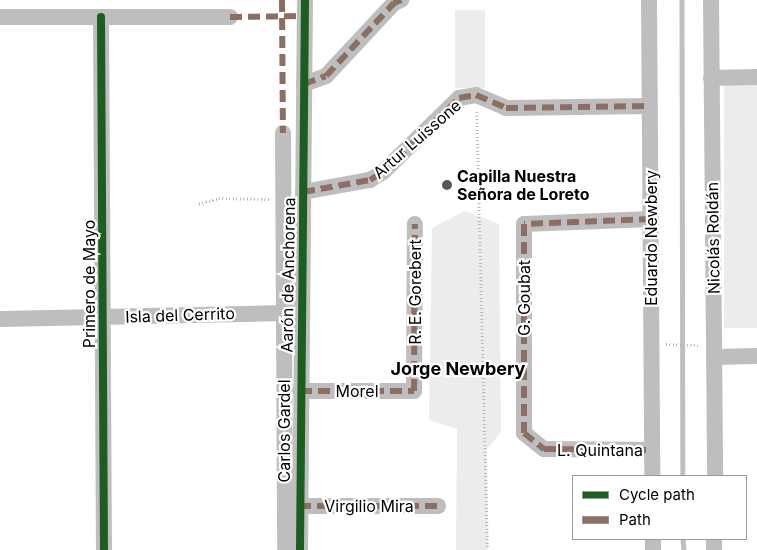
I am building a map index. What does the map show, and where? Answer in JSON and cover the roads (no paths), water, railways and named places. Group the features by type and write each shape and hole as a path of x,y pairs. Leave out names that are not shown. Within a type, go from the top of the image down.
{"street":[{"name":"Aarón de Anchorena","path":"300,550 300,313 304,192 305,0"},
{"path":"304,84 326,76 394,3 401,0"},
{"name":"Eduardo Newbery","path":"649,0 652,475"},
{"name":"Nicolás Roldán","path":"711,0 716,357 715,475"},
{"path":"0,17 230,17"},
{"name":"Primero de Mayo","path":"100,17 104,550"},
{"path":"711,78 757,77"},
{"name":"Artur Luissone","path":"304,192 370,180 383,172 459,98 476,96 506,108 650,106"},
{"name":"Carlos Gardel","path":"283,133 285,550"},
{"name":"G. Goubat","path":"524,433 524,224 650,219"},
{"name":"R. E. Gorebert","path":"414,391 415,224"},
{"name":"Isla del Cerrito","path":"0,319 300,313"},
{"path":"716,357 757,356"},
{"name":"Morel","path":"300,391 414,391"},
{"name":"L. Quintana","path":"524,433 544,449 652,450"},
{"name":"Virgilio Mira","path":"299,506 438,506"}],"waterway":[{"path":"682,0 683,475"},
{"path":"683,540 684,550"}],"place":[{"name":"Capilla Nuestra Señora de Loreto","path":"447,185"}],"district":[{"name":"Jorge Newbery","path":"458,369"}]}
